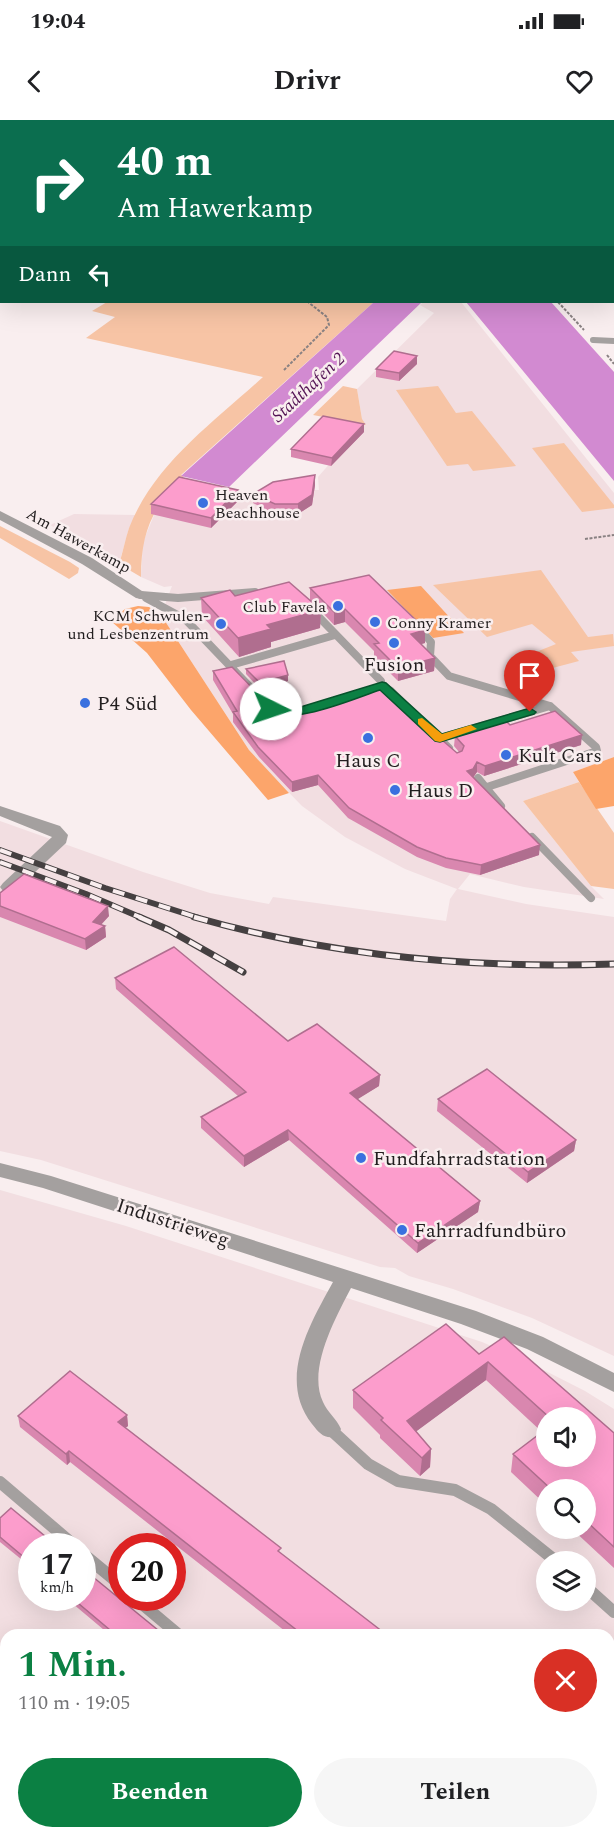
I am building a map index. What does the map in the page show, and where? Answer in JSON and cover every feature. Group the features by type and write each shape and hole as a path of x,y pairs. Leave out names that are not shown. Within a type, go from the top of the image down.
{"street":[{"name":"Am Hawerkamp","path":"0,515 87,561 141,595"},
{"path":"0,811 54,830 60,835 60,839 9,887"},
{"name":"Industrieweg","path":"0,1170 55,1185 346,1277 501,1329 566,1357 614,1383"},
{"path":"330,1429 311,1402 308,1372 316,1337 346,1277"}],"lane":[{"path":"593,340 614,341"},
{"name":"Am Hawerkamp","path":"141,595 201,598 268,591"},
{"name":"Am Hawerkamp","path":"141,595 185,620 231,665 271,709 288,713 306,710"},
{"path":"306,604 381,681 378,688 440,738 457,757"},
{"path":"412,621 431,642 430,656 449,676 550,706 596,747 597,751 592,754 487,787"},
{"path":"231,665 335,635"},
{"path":"440,738 550,706"},
{"path":"478,778 509,814"},
{"path":"525,831 591,898"},
{"path":"330,1429 368,1464 398,1481 455,1490 491,1509 543,1551"},
{"path":"0,1482 60,1533"},
{"path":"96,1564 108,1574"},
{"path":"596,1596 614,1612"},
{"path":"150,1611 172,1629"}],"path":[{"path":"284,370 329,325 327,317 309,303"},
{"path":"585,539 614,535"}],"shaded area":[{"path":"105,303 373,303 181,475 184,476 164,499 150,522 143,547 141,577 119,564 129,528 140,505 169,464 187,445 263,377 86,338 115,317 92,311"},
{"path":"422,303 462,303 614,493 614,757 573,772 579,782 523,801 604,899 524,887 470,874 458,889 526,904 614,917 614,1356 532,1318 453,1289 409,1276 395,1268 380,1267 41,1160 0,1151 0,821 143,872 210,893 269,904 273,897 446,921 450,899 457,889 405,869 345,837 302,806 249,750 161,615 172,586 164,587 141,577 143,542 157,508 282,490 319,490 318,477 339,453 362,419 357,389 434,313 420,305"},
{"path":"343,386 357,389 362,419 366,425 313,415"},
{"path":"438,386 456,413 472,411 516,466 473,471 468,464 447,466 396,390"},
{"path":"564,443 614,505 614,508 582,512 532,448"},
{"path":"74,514 136,515 129,528 119,564 50,525"},
{"path":"0,526 70,562 79,568 78,573 69,579 0,538"},
{"path":"541,570 588,637 613,634 614,646 571,652 579,661 545,670 526,656 556,644 532,624 487,637 433,585"},
{"path":"421,586 464,633 433,638 387,590"},
{"path":"138,606 149,607 161,615 249,750 289,793 268,800 191,710 147,653 111,621 125,609"},
{"path":"614,757 614,806 596,809 573,772"},
{"path":"579,782 614,833 614,889 591,886 523,801"},
{"path":"0,1190 126,1226 482,1342 522,1359 585,1391 614,1409 614,1629 0,1629"}],"water":[{"name":"Stadthafen 2","path":"373,303 421,303 229,487 181,476"},
{"path":"467,303 552,303 614,372 614,481"}],"building":[{"path":"394,351 417,356 399,373 376,369"},
{"path":"323,416 364,424 332,458 291,449"},
{"path":"315,475 312,495 298,504 275,504 253,494 273,482"},
{"path":"179,477 238,490 211,518 151,504"},
{"path":"369,575 424,628 425,630 411,634 435,658 398,668 374,644 379,643 345,609 334,612 310,588"},
{"path":"289,582 321,610 267,625 271,629 238,638 201,598 230,590 235,596"},
{"path":"284,661 288,675 260,683 246,669"},
{"path":"232,667 263,699 275,716 345,698 382,685 438,741 442,740 457,753 462,751 464,746 455,736 505,720 510,725 555,711 582,735 485,766 477,762 473,769 467,771 540,845 481,865 446,858 417,847 349,808 318,775 292,782 258,747 233,712 237,711 213,671"},
{"path":"24,874 108,906 93,922 105,926 85,939 0,906 0,893"},
{"name":"Fundfahrradstation","path":"174,947 288,1041 317,1024 380,1075 350,1093 480,1201 418,1243 288,1130 244,1156 201,1117 246,1092 115,978"},
{"path":"487,1069 576,1140 528,1172 438,1099"},
{"path":"446,1324 479,1354 504,1337 584,1407 538,1407 488,1362 407,1421 431,1449 422,1458 353,1390"},
{"path":"70,1371 127,1415 118,1422 281,1548 278,1551 379,1629 295,1629 186,1543 186,1533 173,1533 69,1451 66,1454 18,1416"},
{"path":"596,1417 614,1433 614,1547 596,1530 596,1479 540,1479 513,1454 536,1437 536,1467 596,1467"},
{"path":"11,1508 41,1533 18,1533 18,1552 0,1537 0,1518"},
{"path":"96,1579 108,1589 108,1611 135,1611 157,1629 109,1629 87,1611 96,1611"}],"railway":[{"path":"0,850 105,888 199,918"},
{"path":"0,862 142,918"},
{"path":"139,917 169,930 243,972"},
{"path":"194,917 297,942 402,957 508,964 614,964"}],"slow traffic":[{"path":"422,721 440,738 471,729"}],"place":[{"name":"Heaven Beachhouse","path":"203,503"},
{"name":"Club Favela","path":"338,606"},
{"name":"Conny Kramer","path":"375,622"},
{"name":"KCM Schwulen- und Lesbenzentrum","path":"221,624"},
{"name":"Fusion","path":"394,643"},
{"name":"P4 Süd","path":"85,703"},
{"name":"Haus C","path":"368,738"},
{"name":"Kult Cars","path":"506,755"},
{"name":"Haus D","path":"395,790"},
{"name":"Fundfahrradstation","path":"361,1158"},
{"name":"Fahrradfundbüro","path":"402,1230"}],"route":[{"path":"271,709 279,713 295,713 382,686 440,738 530,712"}]}
